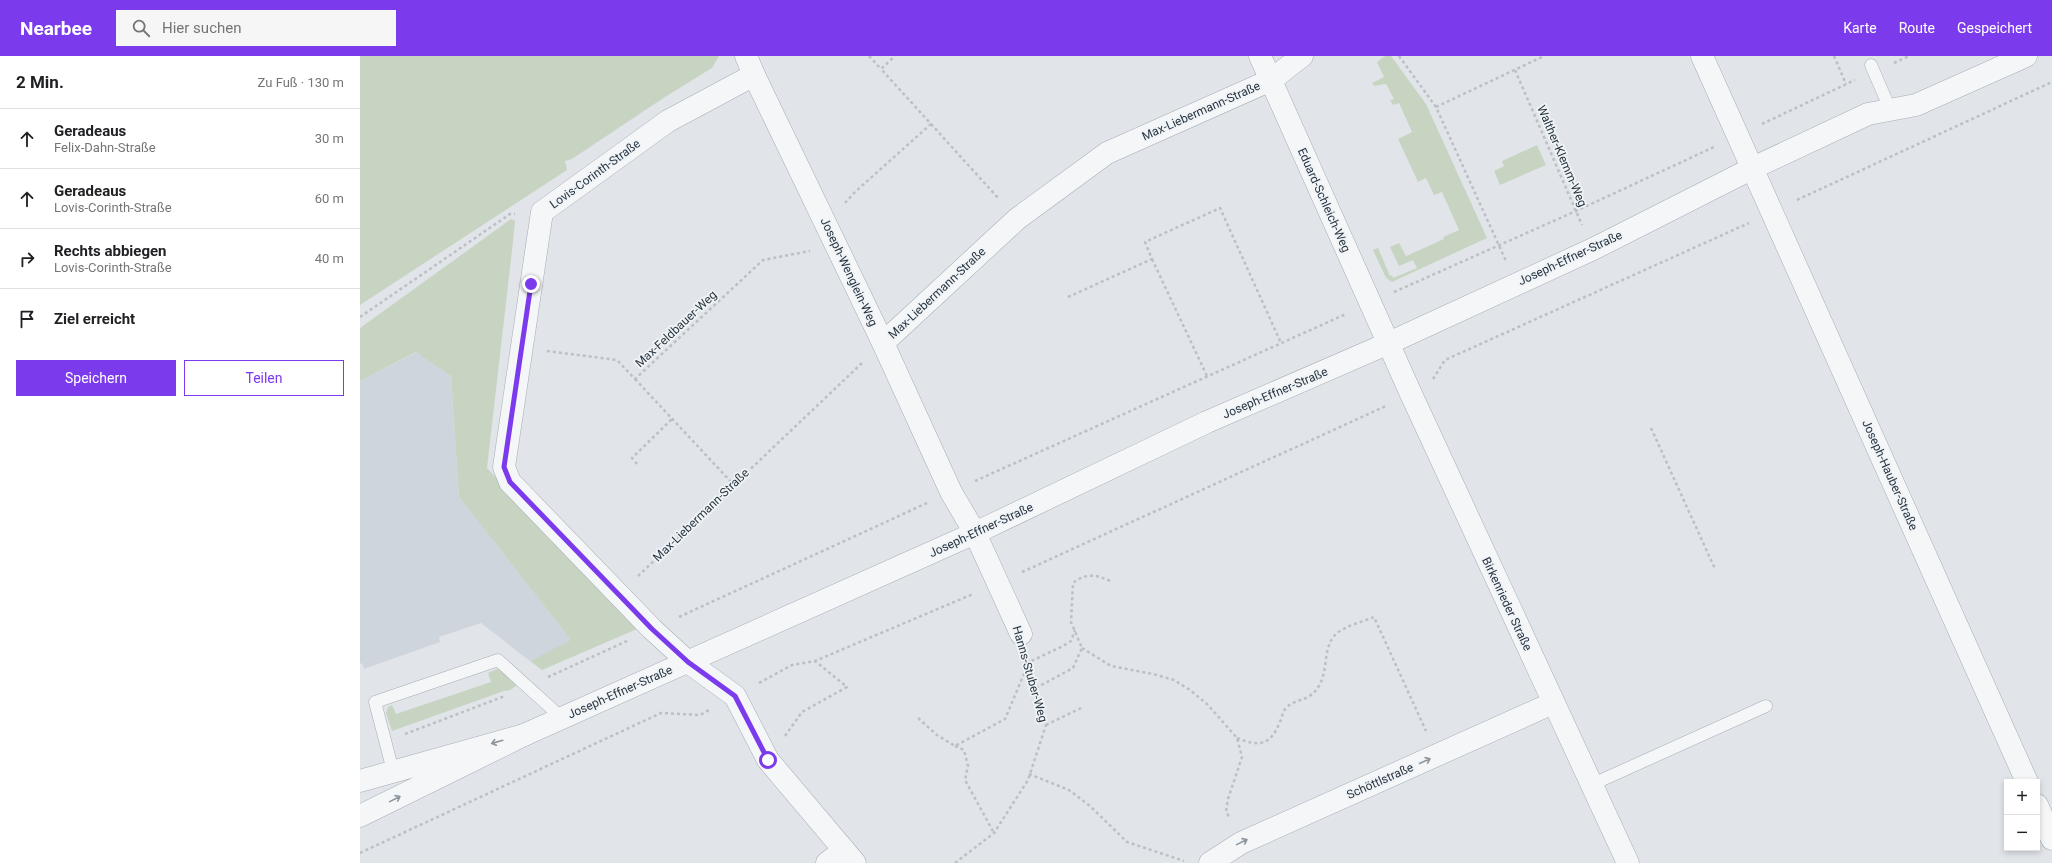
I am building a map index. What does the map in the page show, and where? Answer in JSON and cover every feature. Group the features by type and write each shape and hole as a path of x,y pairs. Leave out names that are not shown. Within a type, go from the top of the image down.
{"street":[{"name":"Eduard-Schleich-Weg","path":"1260,56 1389,343"},
{"name":"Max-Liebermann-Straße","path":"883,343 1017,219 1106,153 1271,80 1302,56"},
{"name":"Joseph-Hauber-Straße","path":"1702,56 2026,779"},
{"name":"Joseph-Effner-Straße","path":"360,816 524,735 975,533 1207,422 1389,343 1593,249 1753,168 1868,114 1916,105 2026,56"},
{"name":"Lovis-Corinth-Straße","path":"735,696 688,662 617,595 510,482 504,467 542,212 668,121 750,65"},
{"name":"Joseph-Wenglein-Weg","path":"750,65 883,343 951,492 975,533"},
{"name":"Birkenrieder Straße","path":"1389,343 1553,703 1593,784 1628,863"},
{"name":"Hanns-Stuber-Weg","path":"975,533 1021,634"},
{"path":"735,696 768,760 842,859"},
{"name":"Schöttlstraße","path":"1210,863 1241,843 1553,703"},
{"name":"Joseph-Effner-Straße","path":"360,781 524,735"},
{"path":"2040,812 2052,839"}],"lane":[{"path":"1872,68 1890,109"},
{"path":"393,772 375,702 498,660 562,718"},
{"path":"1593,784 1766,706"}],"path":[{"path":"869,56 1017,219"},
{"path":"881,69 895,56"},
{"path":"1399,56 1436,107 1516,284"},
{"path":"1436,107 1544,56"},
{"path":"1834,56 1846,84"},
{"path":"385,740 513,693 1281,342 1576,211 1846,84 1872,68 1909,56"},
{"name":"Walther-Klemm-Weg","path":"1515,70 1593,249"},
{"path":"360,854 661,713 700,715 792,665 815,661 998,583 1411,394 1429,385 1445,360 1773,212 2052,82"},
{"path":"835,243 837,213 855,192 931,124"},
{"path":"1207,376 1145,242 1220,208 1281,342"},
{"path":"360,317 510,214 542,212"},
{"name":"Max-Feldbauer-Weg","path":"521,348 617,360 635,379 763,260 812,250 835,243"},
{"path":"1068,297 1152,259"},
{"name":"Max-Liebermann-Straße","path":"617,595 883,343"},
{"path":"635,379 733,484"},
{"path":"637,464 632,458 672,419"},
{"path":"1651,428 1715,569"},
{"path":"1112,582 1098,575 1079,578 1073,583 1071,622 1082,648 1111,666 1153,674 1174,680 1190,690 1207,704 1237,738 1242,757 1228,799 1226,811 1241,843"},
{"path":"1237,738 1253,744 1266,741 1275,732 1285,709 1292,703 1304,700 1312,695 1320,684 1330,643 1336,634 1374,617 1437,755"},
{"path":"955,746 1005,718 1029,662 1071,641 1075,630"},
{"name":"Hanns-Stuber-Weg","path":"955,863 994,833 1028,780 1046,725 1021,634"},
{"path":"1036,688 1073,668 1082,648"},
{"path":"768,760 802,712 847,687 815,661"},
{"path":"1046,725 1081,708"},
{"path":"918,718 937,736 964,750 968,766 965,780 994,833"},
{"path":"1029,774 1069,790 1090,806 1127,842 1190,863"}],"shaded area":[{"path":"417,352 451,376 459,497 572,641 530,661 481,623 439,637 440,642 364,669 362,663 360,664 360,381"}],"green space":[{"path":"360,56 719,56 712,68 665,97 572,159 565,161 567,170 360,305"},
{"path":"1385,56 1391,56 1426,104 1487,238 1392,282 1386,278 1373,250 1378,248 1390,276 1392,275 1393,278 1417,268 1413,260 1399,266 1390,247 1399,243 1406,256 1444,239 1443,237 1459,230 1442,192 1434,195 1426,178 1418,182 1398,139 1412,132 1399,103 1393,105 1390,100 1394,99 1386,84 1374,86 1372,83 1384,77 1377,62"},
{"path":"1537,145 1546,165 1500,185 1494,171 1504,166 1502,161"},
{"path":"511,219 515,221 513,242 487,468 637,629 542,670 530,661 571,640 459,497 451,376 416,352 360,381 360,328"},
{"path":"497,669 502,669 519,684 510,690 392,731 386,713 388,707 392,705 396,714 491,682 488,673"}],"route":[{"path":"531,284 504,467 510,482 617,595 652,629 688,662 735,696 768,760"}]}
